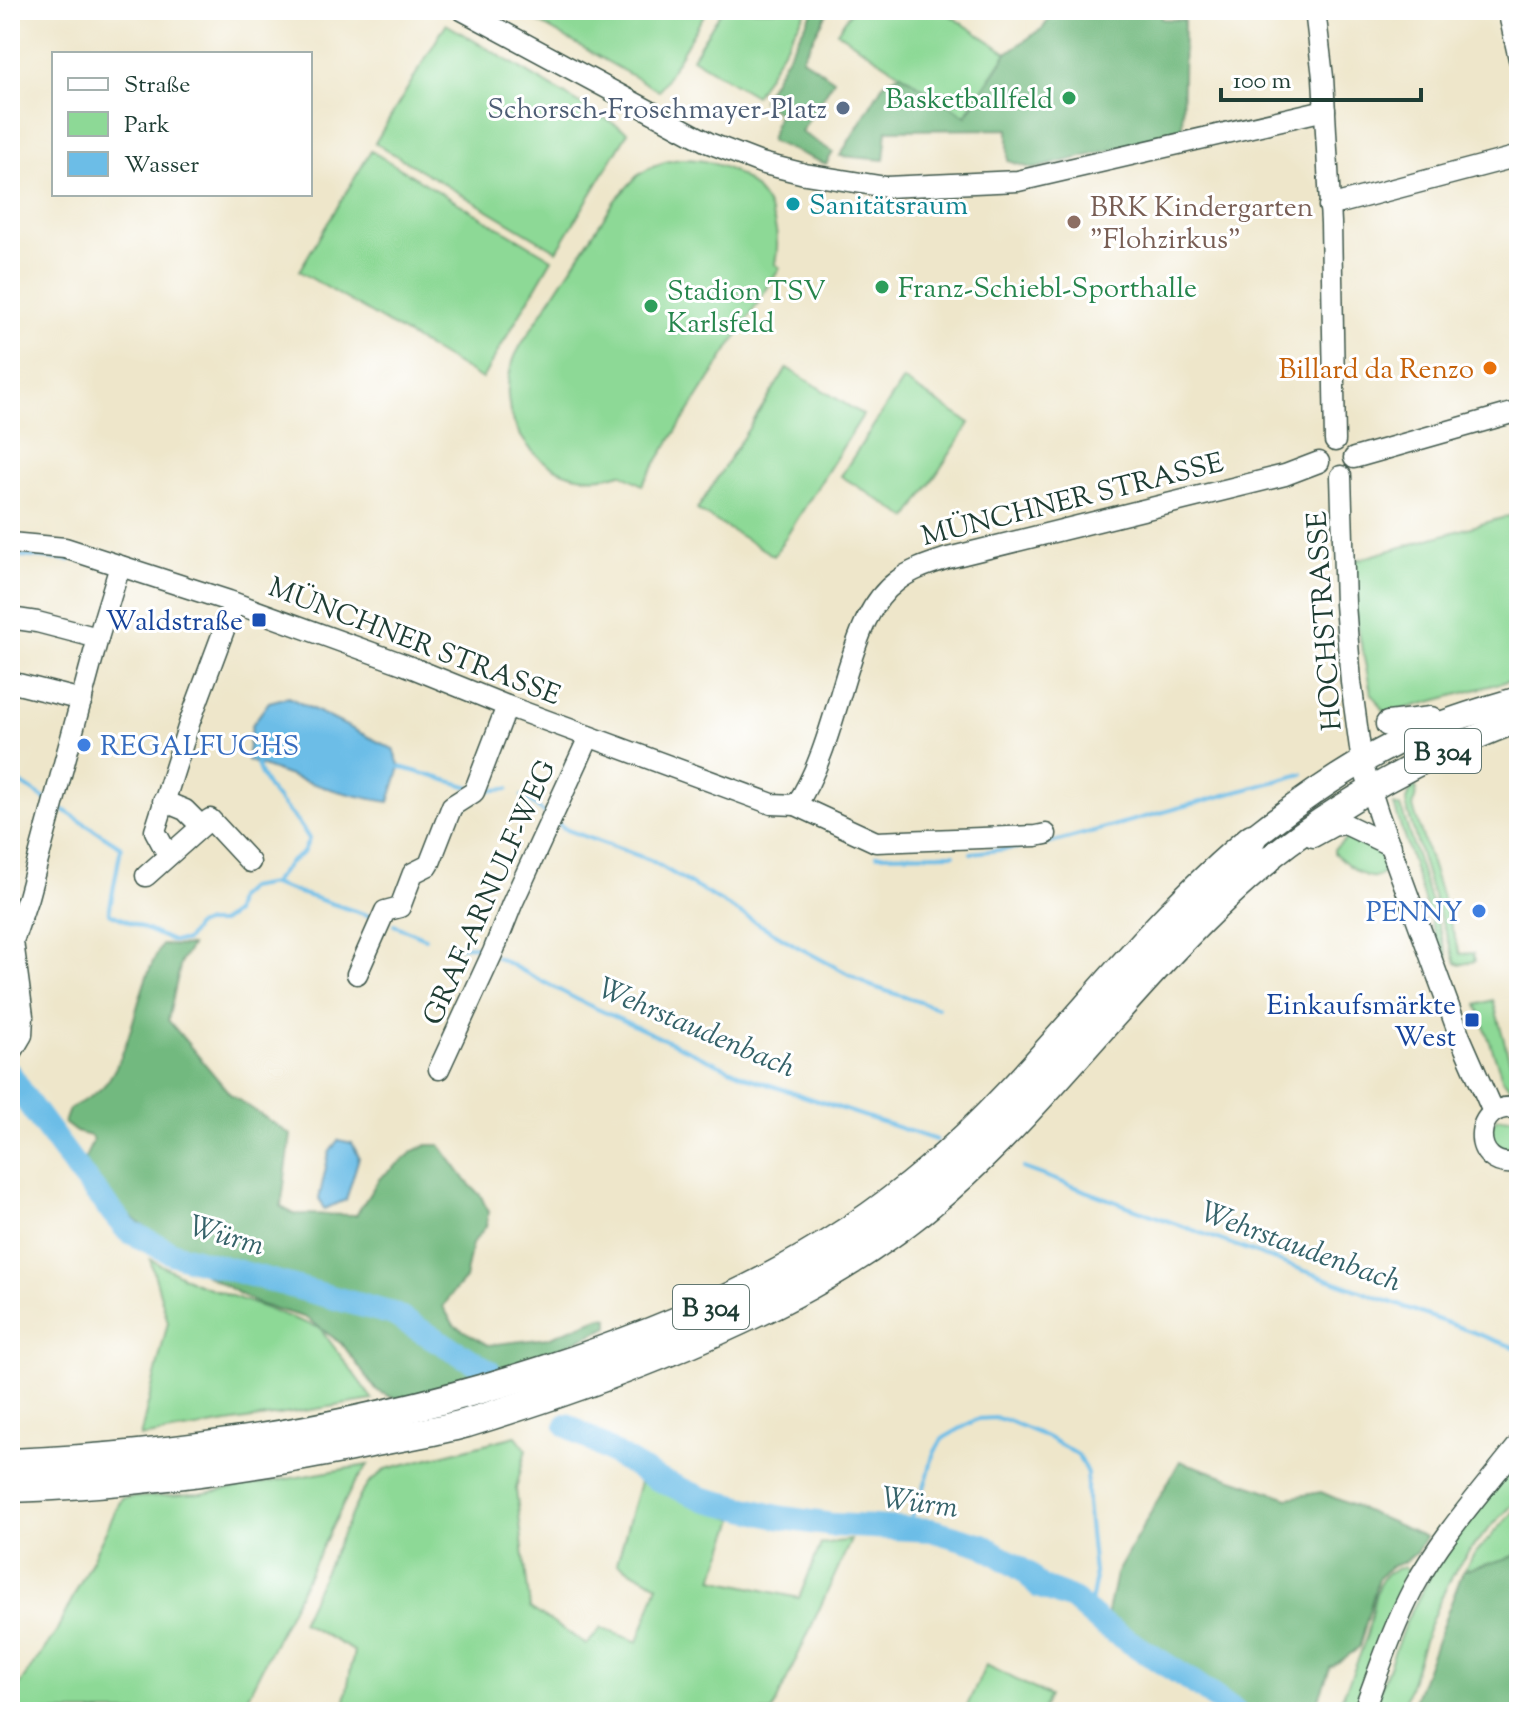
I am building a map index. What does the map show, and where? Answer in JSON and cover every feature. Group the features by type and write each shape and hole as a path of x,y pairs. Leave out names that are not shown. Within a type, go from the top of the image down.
{"highway":[{"name":"B 304","path":"10,1463 202,1446 315,1428 416,1406 592,1354 749,1289 865,1221 953,1150 996,1107 1157,927 1206,878 1268,848"},
{"name":"B 304","path":"10,1488 176,1476 319,1454 463,1424 613,1375 712,1335 761,1311 878,1243 945,1191 1037,1100 1268,848"}],"main road":[{"name":"B 304","path":"1268,848 1297,805 1362,763 1415,734 1519,699"},
{"path":"1388,724 1466,716"},
{"name":"B 304","path":"1268,848 1431,757 1519,720"}],"street":[{"path":"462,10 709,143 761,163 805,174 886,187 1018,181 1325,110"},
{"path":"1315,10 1325,110 1335,441"},
{"path":"1508,10 1519,59"},
{"path":"1329,206 1519,156"},
{"path":"1354,458 1519,411"},
{"path":"1335,441 1350,447 1354,458 1351,469 1341,476 1325,472 1318,456 1324,446 1335,441"},
{"name":"MÜNCHNER STRASSE","path":"796,805 816,766 860,633 876,603 897,581 920,567 948,558 1285,475 1319,462"},
{"name":"HOCHSTRASSE","path":"1341,476 1345,604 1362,763"},
{"name":"MÜNCHNER STRASSE","path":"10,543 65,548 234,603 772,804 796,805 876,842 1046,834"},
{"path":"12,1052 22,1035 23,1016 13,941 120,566"},
{"path":"168,855 155,831 190,721 234,603"},
{"path":"10,618 98,638"},
{"path":"10,682 82,700"},
{"path":"1354,702 1372,719 1388,724"},
{"path":"357,974 385,911 400,907 413,873 429,865 452,806 476,788 507,706"},
{"name":"GRAF-ARNULF-WEG","path":"439,1069 589,737"},
{"path":"1362,763 1460,1037 1493,1112"},
{"path":"163,801 185,810 201,826"},
{"path":"146,876 210,819 250,862"},
{"path":"1268,848 1305,842 1333,826 1345,824 1391,846"},
{"path":"1519,1109 1502,1108 1493,1112 1482,1127 1483,1145 1487,1153 1502,1163 1519,1162"},
{"path":"1364,1711 1404,1606 1424,1570 1519,1444"}],"green space":[{"path":"517,10 707,10 659,91"},
{"path":"722,10 807,10 755,96 692,58"},
{"path":"814,10 829,10 802,58 834,80 801,132 833,152 826,164 770,141 778,113 762,100"},
{"path":"852,10 942,10 1007,53 965,116 837,32"},
{"path":"1055,10 1160,10 1162,19 1184,20 1182,133 1033,169 1008,161 1008,129 887,130 884,160 840,156 884,83 901,74 966,116 1007,53 1043,28"},
{"path":"446,24 628,132 557,251 375,143"},
{"path":"371,151 552,259 482,379 299,271"},
{"name":"Stadion TSV Karlsfeld","path":"680,159 722,166 755,188 774,222 777,242 775,264 780,268 642,485 621,473 593,477 567,473 544,461 526,444 514,422 508,397 510,371 521,345 615,200 637,176 665,162"},
{"path":"787,368 863,415 774,556 697,510"},
{"path":"903,380 970,423 908,518 841,476"},
{"path":"1519,513 1519,678 1385,714 1371,692 1353,604 1353,561"},
{"path":"1415,787 1413,807 1460,954 1473,953 1475,961 1460,965 1456,963 1407,808 1406,800"},
{"path":"1394,805 1402,811 1446,958 1440,950"},
{"path":"1353,834 1377,850 1386,867 1381,874 1368,877 1361,874 1334,853 1334,849"},
{"path":"162,945 191,946 181,962 168,1020 230,1094 291,1135 281,1207 294,1214 356,1215 379,1179 414,1151 426,1145 440,1145 481,1196 488,1212 486,1226 472,1244 465,1279 443,1307 454,1325 488,1345 548,1338 601,1317 609,1318 609,1327 517,1366 465,1375 412,1397 393,1398 376,1390 343,1345 307,1318 258,1304 204,1274 120,1209 89,1173 84,1160 93,1141 91,1136 76,1132 64,1123 69,1109 101,1088 118,1063 147,977"},
{"path":"1493,1000 1510,1062 1519,1059 1511,1065 1519,1081 1519,1090 1503,1080 1477,1005"},
{"path":"1519,1117 1519,1154 1510,1157 1493,1149 1489,1129 1497,1118"},
{"path":"150,1259 193,1282 320,1328 373,1400 140,1437 168,1322"},
{"path":"516,1436 526,1449 516,1489 530,1608 587,1645 601,1628 638,1642 658,1585 617,1563 640,1482 735,1519 713,1579 799,1598 821,1544 851,1540 772,1712 343,1712 354,1651 301,1622 360,1496 369,1483 386,1469"},
{"path":"1519,1454 1519,1498 1474,1545 1451,1578 1426,1635 1402,1712 1372,1712 1406,1621 1440,1557"},
{"path":"1180,1461 1288,1498 1321,1492 1426,1537 1416,1553 1404,1562 1389,1567 1378,1579 1359,1648 1330,1668 1314,1712 1253,1712 1107,1617 1116,1574"},
{"path":"368,1465 352,1487 242,1708 215,1705 208,1712 10,1712 10,1698 55,1634 122,1498 200,1494"},
{"path":"1519,1506 1519,1549 1515,1556 1463,1571 1472,1557"},
{"path":"1519,1549 1519,1712 1410,1712 1463,1571 1515,1556"},
{"path":"1403,1567 1412,1574 1354,1712 1334,1712 1364,1645 1379,1586 1388,1572"},
{"path":"986,1665 1049,1696 1042,1712 964,1712"}],"water":[{"path":"288,697 393,749 400,767 389,802 317,785 247,760 252,725 269,702"},
{"path":"338,1140 352,1143 359,1157 346,1200 324,1209 319,1199 329,1153"}],"waterway":[{"path":"10,555 70,560"},
{"path":"257,764 273,794 309,839 303,853 289,863 272,884"},
{"path":"400,767 470,787"},
{"path":"1047,844 1302,774"},
{"path":"10,776 48,801"},
{"path":"482,791 508,789"},
{"path":"522,796 547,815"},
{"path":"59,807 121,847 109,913 172,941 186,941 196,926 220,923 234,913 237,898 248,888 272,884 376,918"},
{"path":"557,823 567,830 650,860 871,986 938,1008"},
{"path":"971,853 1025,847"},
{"path":"877,855 954,854"},
{"name":"Wehrstaudenbach","path":"394,925 425,938"},
{"name":"Wehrstaudenbach","path":"446,947 475,946 485,951"},
{"name":"Wehrstaudenbach","path":"496,957 582,1002 749,1078 936,1140"},
{"name":"Würm","path":"10,1074 83,1177 128,1231 174,1254 393,1314 489,1371"},
{"name":"Wehrstaudenbach","path":"1023,1168 1519,1349"},
{"path":"909,1527 933,1455 942,1439 977,1419 995,1418 1049,1438 1078,1455 1087,1473 1095,1582 1089,1614"},
{"name":"Würm","path":"567,1425 655,1478 704,1499 778,1517 833,1525 931,1530 983,1545 1027,1573 1038,1586 1072,1599 1100,1623 1235,1712"}],"place":[{"name":"Basketballfeld","path":"1069,98"},
{"name":"Schorsch-Froschmayer-Platz","path":"843,108"},
{"name":"Sanitätsraum","path":"793,204"},
{"name":"BRK Kindergarten \"Flohzirkus\"","path":"1074,222"},
{"name":"Franz-Schiebl-Sporthalle","path":"882,287"},
{"name":"Stadion TSV Karlsfeld","path":"651,306"},
{"name":"Billard da Renzo","path":"1490,368"},
{"name":"Waldstraße","path":"259,620"},
{"name":"REGALFUCHS","path":"84,745"},
{"name":"PENNY","path":"1479,911"},
{"name":"Einkaufsmärkte West","path":"1472,1020"}]}
